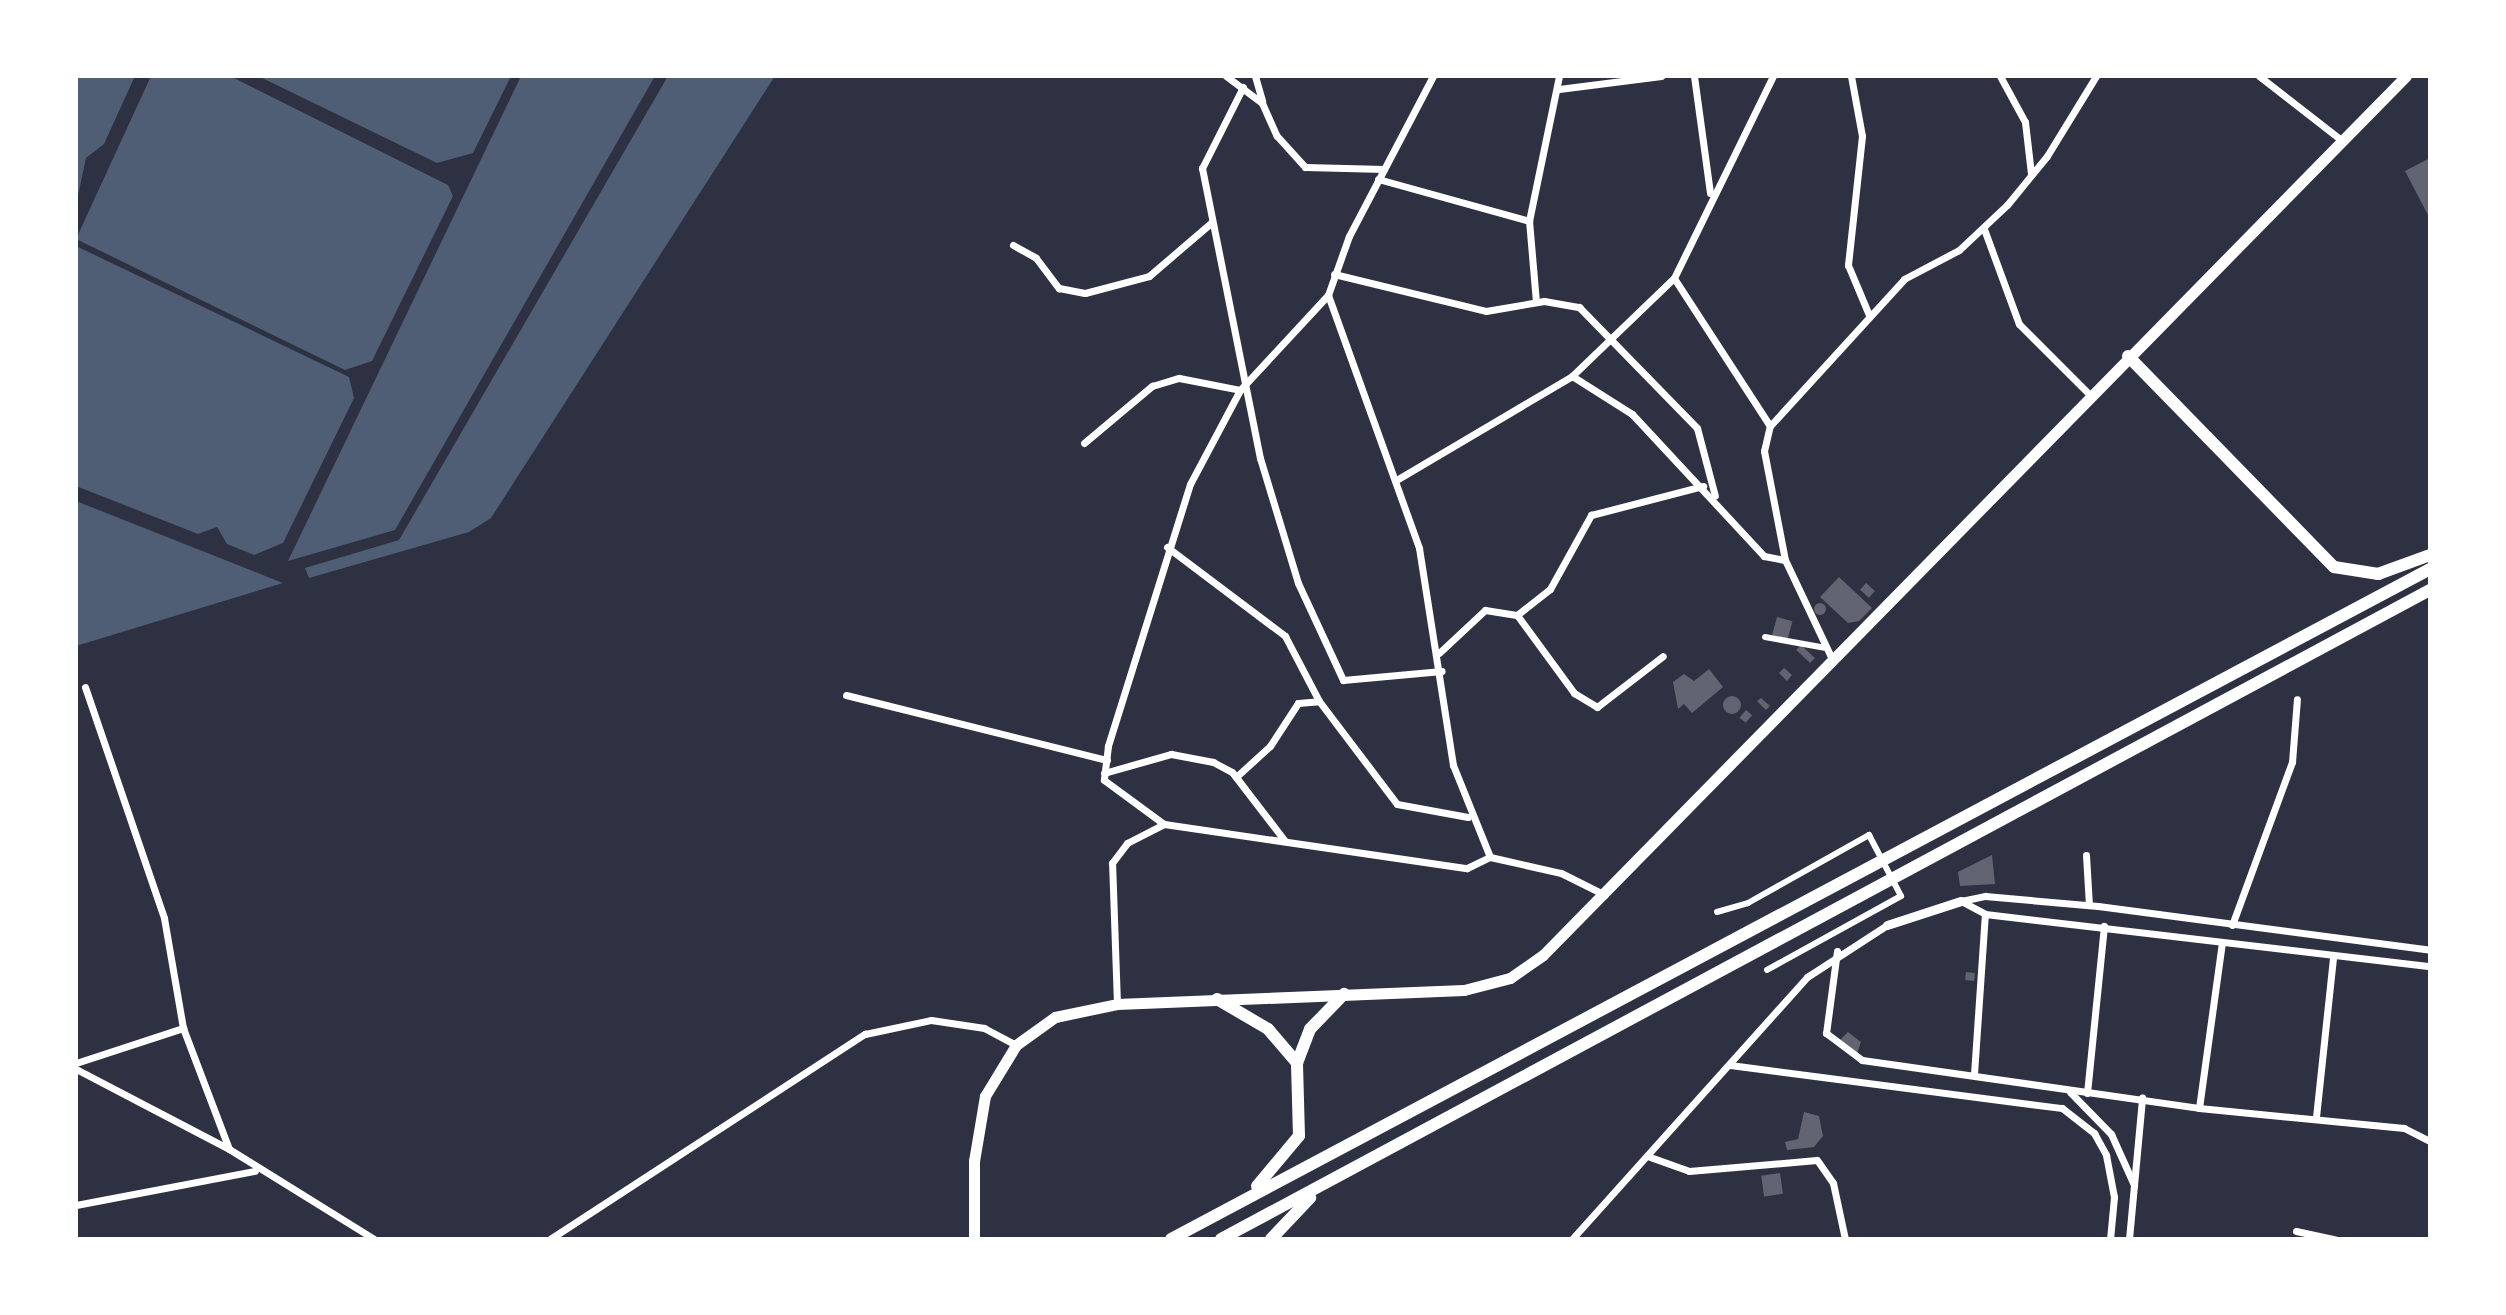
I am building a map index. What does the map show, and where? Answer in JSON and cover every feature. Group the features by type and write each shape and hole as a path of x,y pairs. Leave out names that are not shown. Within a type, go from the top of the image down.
{"highway":[{"path":"2128,356 2334,567 2378,574 2430,555"},
{"path":"1171,1239 2430,569"},
{"path":"1221,1239 1318,1190 2430,590"},
{"path":"1235,1203 1282,1165 1299,1136 1297,1063 1310,1029 1344,994"},
{"path":"1217,999 1268,1029 1297,1063"},
{"path":"1271,1239 1318,1190"}],"main road":[{"path":"974,1239 979,1116 995,1073 1016,1045 1055,1017 1117,1004 1464,990 1510,978 1605,895 2340,139 2406,76"}],"street":[{"path":"1226,76 1262,103"},
{"path":"1255,76 1262,103 1277,136 1305,167 1384,169"},
{"path":"1433,76 1378,179 1334,274 1328,295 1243,388 1190,484 1167,547 1104,773 1120,795 1164,824 1467,868 1490,857 1561,873 1605,895"},
{"path":"1536,302 1529,221 1559,89 1559,76"},
{"path":"1559,89 1661,76"},
{"path":"1694,76 1711,194"},
{"path":"1398,479 1572,376 1674,278 1711,194 1773,76"},
{"path":"1851,76 1862,136 1848,265 1869,315"},
{"path":"2000,76 2025,122 2031,174"},
{"path":"1833,661 1785,560 1764,451 1770,426 1904,279 1945,261 1984,229 2031,174 2096,76"},
{"path":"2259,76 2340,139"},
{"path":"1243,87 1203,158 1243,388 1298,583 1341,677 1442,671"},
{"path":"1378,179 1529,221"},
{"path":"1013,245 1036,258 1059,288 1094,292 1149,276 1212,222"},
{"path":"1984,229 2019,324 2091,396"},
{"path":"1334,274 1486,311 1536,302 1579,307 1616,337 1697,428 1715,496"},
{"path":"1674,278 1770,426"},
{"path":"1328,295 1398,479 1439,653 1453,765 1468,817 1490,857"},
{"path":"1572,376 1613,398 1715,496 1764,556 1785,560"},
{"path":"1084,443 1152,386 1179,378 1243,388"},
{"path":"1517,615 1550,589 1591,515 1703,486"},
{"path":"1167,547 1267,616 1319,701 1397,804 1468,817"},
{"path":"1439,653 1485,610 1517,615 1574,693 1597,707 1663,656"},
{"path":"1765,637 1826,648"},
{"path":"85,687 164,918 183,1028 229,1149"},
{"path":"846,695 1107,760"},
{"path":"2232,925 2292,762 2297,699"},
{"path":"1236,777 1270,746 1298,703 1319,701"},
{"path":"1104,773 1171,754 1213,762 1236,777 1285,841"},
{"path":"1117,1004 1112,863 1127,843 1164,824"},
{"path":"1717,912 1869,835 1901,896 1767,970"},
{"path":"2086,855 2089,905"},
{"path":"1572,1239 1837,951 1887,925 1985,896 2089,905 2430,950"},
{"path":"1961,901 1985,914 2430,966"},
{"path":"1974,1074 1985,914"},
{"path":"2087,1093 2104,926"},
{"path":"2199,1108 2222,943"},
{"path":"1837,951 1824,1023 1830,1041 1862,1060 2199,1108 2316,1117 2404,1128 2429,1137"},
{"path":"2316,1117 2333,957"},
{"path":"550,1239 865,1034 931,1020 984,1028 1016,1045"},
{"path":"76,1066 183,1028"},
{"path":"1730,1065 2062,1108 2094,1133 2106,1155 2114,1197 2110,1239"},
{"path":"76,1066 229,1149 255,1171 374,1239"},
{"path":"2066,1090 2111,1134 2136,1191"},
{"path":"2129,1239 2136,1191 2142,1098"},
{"path":"1650,1157 1689,1171 1817,1160 1833,1183 1845,1239"},
{"path":"76,1205 255,1171"},
{"path":"2296,1231 2335,1239"}],"water":[{"path":"76,76 135,76 104,144 86,158 76,205"},
{"path":"151,76 230,76 448,185 453,196 372,361 345,370 76,239"},
{"path":"258,76 511,76 473,153 437,163"},
{"path":"521,76 655,76 395,530 288,561"},
{"path":"668,76 775,76 491,518 469,532 309,578 305,568 399,540"},
{"path":"76,246 349,377 354,398 283,543 254,555 227,544 217,527 198,534 76,486"},
{"path":"76,501 283,583 76,646"}],"building":[{"path":"2430,158 2430,219 2405,171"},
{"path":"1839,577 1872,608 1859,621 1848,623 1820,597"},
{"path":"1866,583 1875,591 1869,598 1860,590"},
{"path":"1820,603 1826,609 1820,615 1814,609"},
{"path":"1777,617 1792,621 1788,639 1772,635"},
{"path":"1801,645 1815,658 1810,663 1796,650"},
{"path":"1784,668 1792,675 1787,681 1779,673"},
{"path":"1709,669 1723,687 1692,713 1684,704 1678,709 1673,682 1684,674 1694,681"},
{"path":"1732,696 1741,705 1732,714 1723,705"},
{"path":"1761,698 1770,706 1766,710 1757,701"},
{"path":"1746,710 1752,715 1746,723 1740,718"},
{"path":"1992,855 1995,884 1960,886 1958,872"},
{"path":"1966,972 1975,973 1974,981 1965,980"},
{"path":"1848,1032 1861,1042 1857,1054 1840,1040"},
{"path":"1804,1112 1819,1116 1823,1136 1814,1147 1787,1150 1785,1142 1798,1139"},
{"path":"1780,1173 1783,1194 1764,1196 1761,1176"}]}
